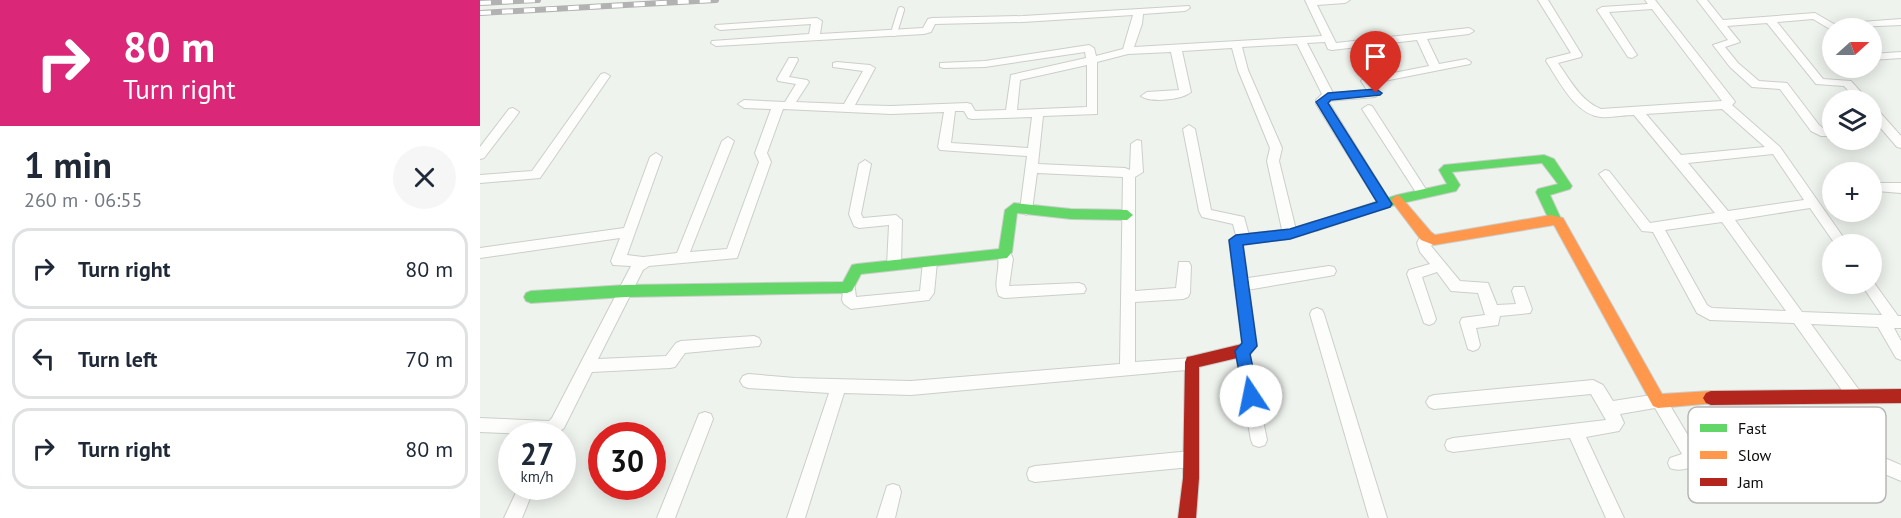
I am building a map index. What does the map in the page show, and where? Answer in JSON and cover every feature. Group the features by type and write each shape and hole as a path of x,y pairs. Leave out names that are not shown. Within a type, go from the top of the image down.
{"street":[{"path":"1345,0 1310,1 1333,47 1469,31"},
{"path":"1543,0 1576,55 1551,60 1566,82 1588,107 1596,112 1725,105 1776,150 1835,234"},
{"path":"1702,0 1735,43 1718,46 1734,65 1756,85 1783,85 1815,128 1822,132"},
{"path":"1632,55 1602,10 1652,3 1729,101 1725,105"},
{"path":"716,43 926,31 932,21 1023,19 1185,8"},
{"path":"1128,51 1128,46 1138,27 1138,11"},
{"path":"1721,22 1815,16 1822,21"},
{"path":"1769,19 1820,82 1847,83 1854,90"},
{"path":"720,27 817,21 814,37"},
{"path":"1882,24 1901,22"},
{"path":"1420,37 1435,67"},
{"path":"1011,115 1015,77 1128,51 1328,39"},
{"path":"1300,40 1328,97"},
{"path":"1236,45 1243,70 1275,148 1273,161 1290,234"},
{"path":"744,104 848,108 967,107 972,115 1093,111 1091,48 985,64 944,65"},
{"path":"1147,96 1185,92 1176,48"},
{"path":"1882,56 1901,55"},
{"path":"656,157 618,261 638,260 641,263 729,255 733,252 765,162 761,153 783,106 803,82 782,79 793,60"},
{"path":"1466,62 1367,81 1375,93 1328,97 1322,100 1322,104 1391,202 1430,239 1437,240 1556,221"},
{"path":"837,65 870,68 848,108"},
{"path":"480,179 536,175 604,76"},
{"path":"950,108 944,147 1033,152"},
{"path":"1368,109 1423,194"},
{"path":"1636,110 1726,217 1854,395"},
{"path":"480,155 513,112"},
{"path":"1026,210 1038,114"},
{"path":"1882,122 1901,144"},
{"path":"1189,129 1205,211 1207,214 1239,220 1243,239"},
{"path":"1882,131 1890,131"},
{"path":"480,135 496,135"},
{"path":"681,259 728,141"},
{"path":"1129,175 1137,172 1137,144"},
{"path":"1676,160 1776,150"},
{"path":"748,381 795,385 911,388 1191,364 1195,360 1242,351 1250,346 1236,242 1243,239 1290,234 1391,202 1453,187 1445,170 1448,168 1548,160 1566,186 1542,192 1556,221 1561,224 1688,449"},
{"path":"865,164 855,214 856,220 859,223 896,220 894,265"},
{"path":"1031,168 1125,172 1129,175"},
{"path":"1605,174 1643,226 1657,227 1814,203"},
{"path":"1127,370 1129,175"},
{"path":"1882,188 1901,188"},
{"path":"1079,289 1004,292 1002,288 1006,259 1004,253 1011,210 1127,215"},
{"path":"1657,227 1706,313 1892,322"},
{"path":"480,253 629,232"},
{"path":"1430,239 1423,245 1457,288 1483,287 1492,311 1493,321 1467,322 1473,345"},
{"path":"930,262 927,293 924,296 851,303 849,300 849,286 855,270 1004,253"},
{"path":"559,422 641,263"},
{"path":"1127,297 1183,293 1184,266"},
{"path":"1429,319 1414,274 1440,267"},
{"path":"1241,285 1329,271"},
{"path":"531,297 625,291 849,286"},
{"path":"1492,311 1525,309 1519,291"},
{"path":"1874,294 1892,322 1901,354"},
{"path":"1317,314 1378,518"},
{"path":"587,366 669,362 673,361 681,347 754,342"},
{"path":"1242,351 1259,440"},
{"path":"1187,518 1191,459 1191,364"},
{"path":"796,518 839,385"},
{"path":"1434,402 1593,387 1598,390 1616,423 1613,426 1453,445"},
{"path":"1609,409 1659,401 1760,396 1901,396"},
{"path":"666,518 705,419"},
{"path":"480,425 498,426"},
{"path":"1575,430 1615,518"},
{"path":"1035,474 1191,459"},
{"path":"1676,463 1688,460"},
{"path":"1886,467 1901,473"},
{"path":"886,518 893,492"},
{"path":"513,518 521,500"}],"lane":[{"path":"894,33 901,10"}],"railway":[{"path":"480,3 538,0"},
{"path":"480,13 716,0"}],"traffic: fast":[{"path":"1316,226 1397,200 1452,188 1454,185 1445,170 1448,168 1544,159 1550,162 1566,186 1542,192 1556,221"},
{"path":"531,297 625,291 847,287 857,269 1002,254 1005,252 1011,210 1014,208 1071,214 1127,215"}],"traffic: slow":[{"path":"1397,200 1426,236 1434,240 1551,220 1558,221 1658,401 1711,398"}],"traffic: jam":[{"path":"1187,518 1191,478 1192,362 1245,351 1250,346 1236,240 1290,234 1316,226"},
{"path":"1711,398 1901,396"}],"route":[{"path":"1251,396 1242,351 1249,349 1250,346 1236,240 1290,234 1385,204 1322,104 1322,100 1328,97 1376,93"}]}
